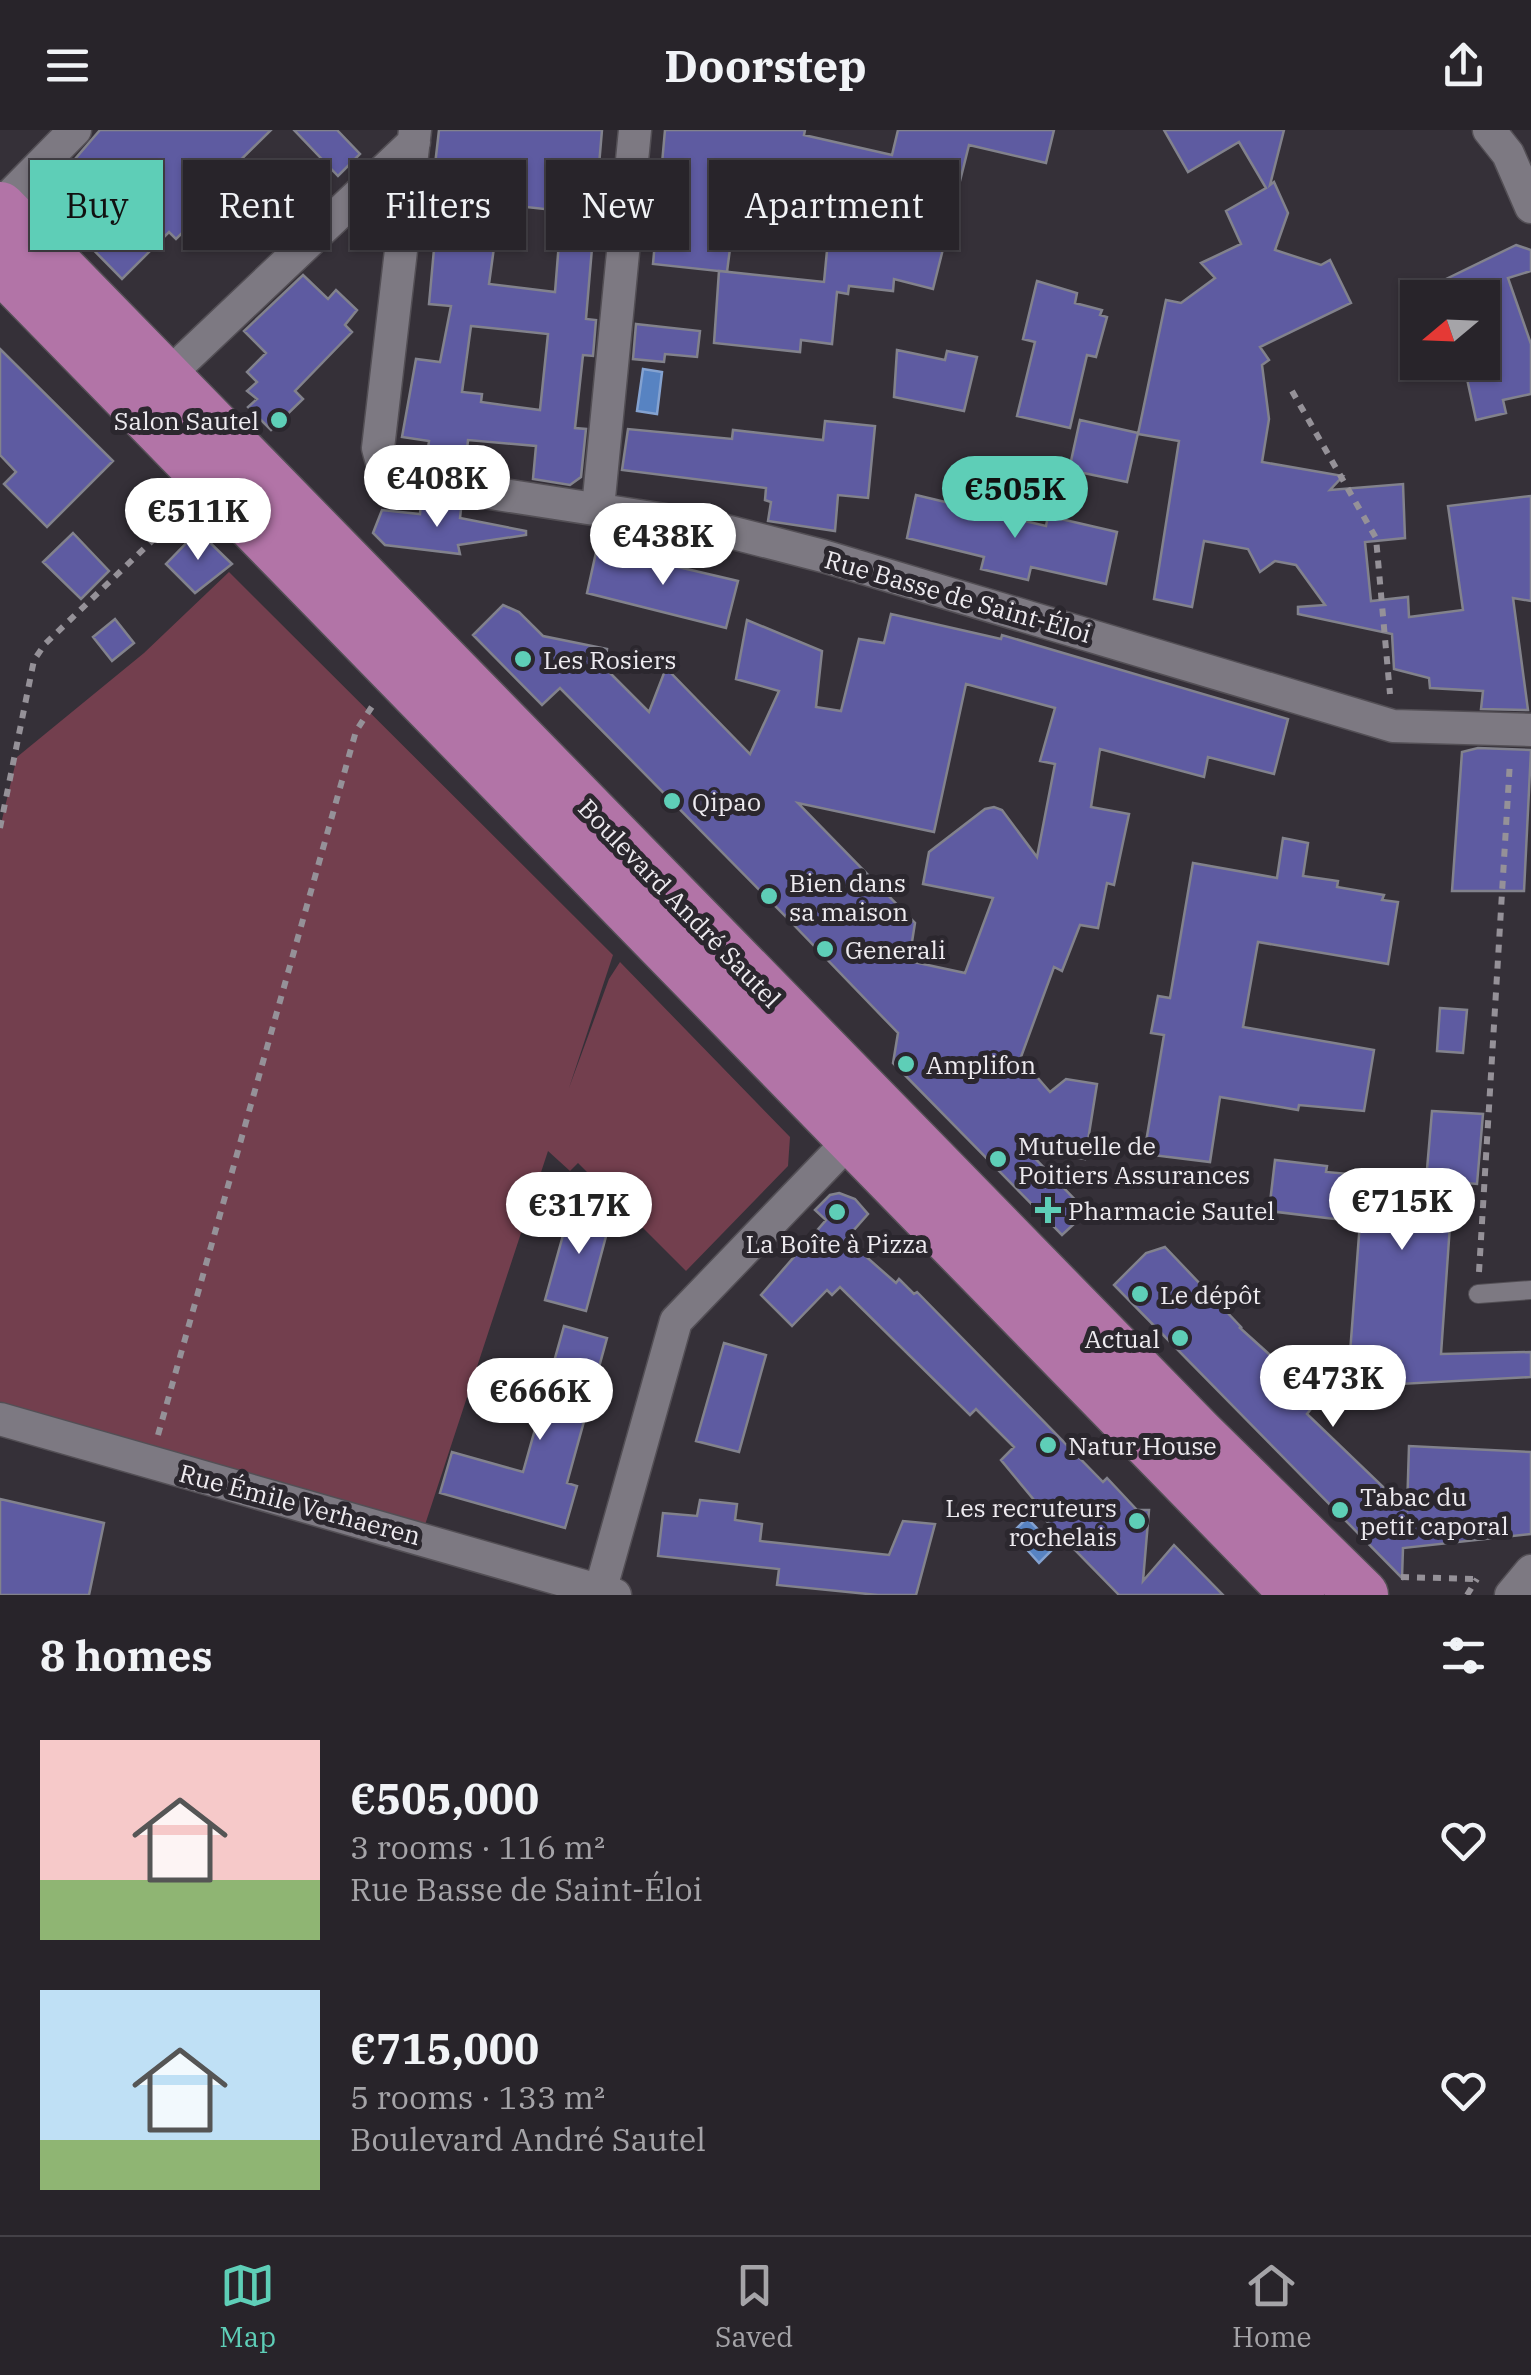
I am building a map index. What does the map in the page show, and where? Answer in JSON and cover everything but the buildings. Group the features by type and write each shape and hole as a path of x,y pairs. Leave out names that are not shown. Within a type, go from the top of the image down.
{"main road":[{"name":"Boulevard André Sautel","path":"0,207 1224,1460 1362,1595"},
{"name":"Boulevard André Sautel","path":"0,265 1298,1595"}],"street":[{"path":"0,207 75,130"},
{"path":"598,508 635,130"},
{"path":"1489,130 1508,154 1531,208"},
{"path":"165,378 414,136"},
{"name":"Rue Basse de Saint-Éloi","path":"414,136 378,448 384,470 406,481 710,527 824,556 1393,726 1522,730"},
{"path":"605,1594 676,1321 853,1137"},
{"name":"Rue Émile Verhaeren","path":"0,1419 605,1594"},
{"path":"1511,1595 1531,1571"}],"lane":[{"path":"1478,1294 1531,1290"}],"path":[{"path":"1292,391 1376,538 1393,726"},
{"path":"0,828 34,660 45,644 212,482"},
{"path":"150,1463 356,732 374,704 402,676"},
{"path":"1478,1294 1522,730"}],"shaded area":[{"path":"229,572 613,955 569,1088 609,979 620,962 790,1137 788,1166 686,1271 578,1163 570,1171 548,1151 421,1537 0,1418 0,828 17,757 144,653"}],"water":[{"path":"643,369 662,372 657,414 637,411"},
{"path":"1027,1518 1055,1547 1039,1563 1012,1533"}],"place":[{"name":"Salon Sautel","path":"279,420"},
{"name":"Les Rosiers","path":"523,659"},
{"name":"Qipao","path":"672,801"},
{"name":"Bien dans sa maison","path":"769,896"},
{"name":"Generali","path":"825,949"},
{"name":"Amplifon","path":"906,1064"},
{"name":"Mutuelle de Poitiers Assurances","path":"998,1159"},
{"name":"Pharmacie Sautel","path":"1048,1210"},
{"name":"La Boîte à Pizza","path":"837,1212"},
{"name":"Le dépôt","path":"1140,1294"},
{"name":"Actual","path":"1180,1338"},
{"name":"Natur House","path":"1048,1445"},
{"name":"Tabac du petit caporal","path":"1340,1510"},
{"name":"Les recruteurs rochelais","path":"1137,1521"}]}
